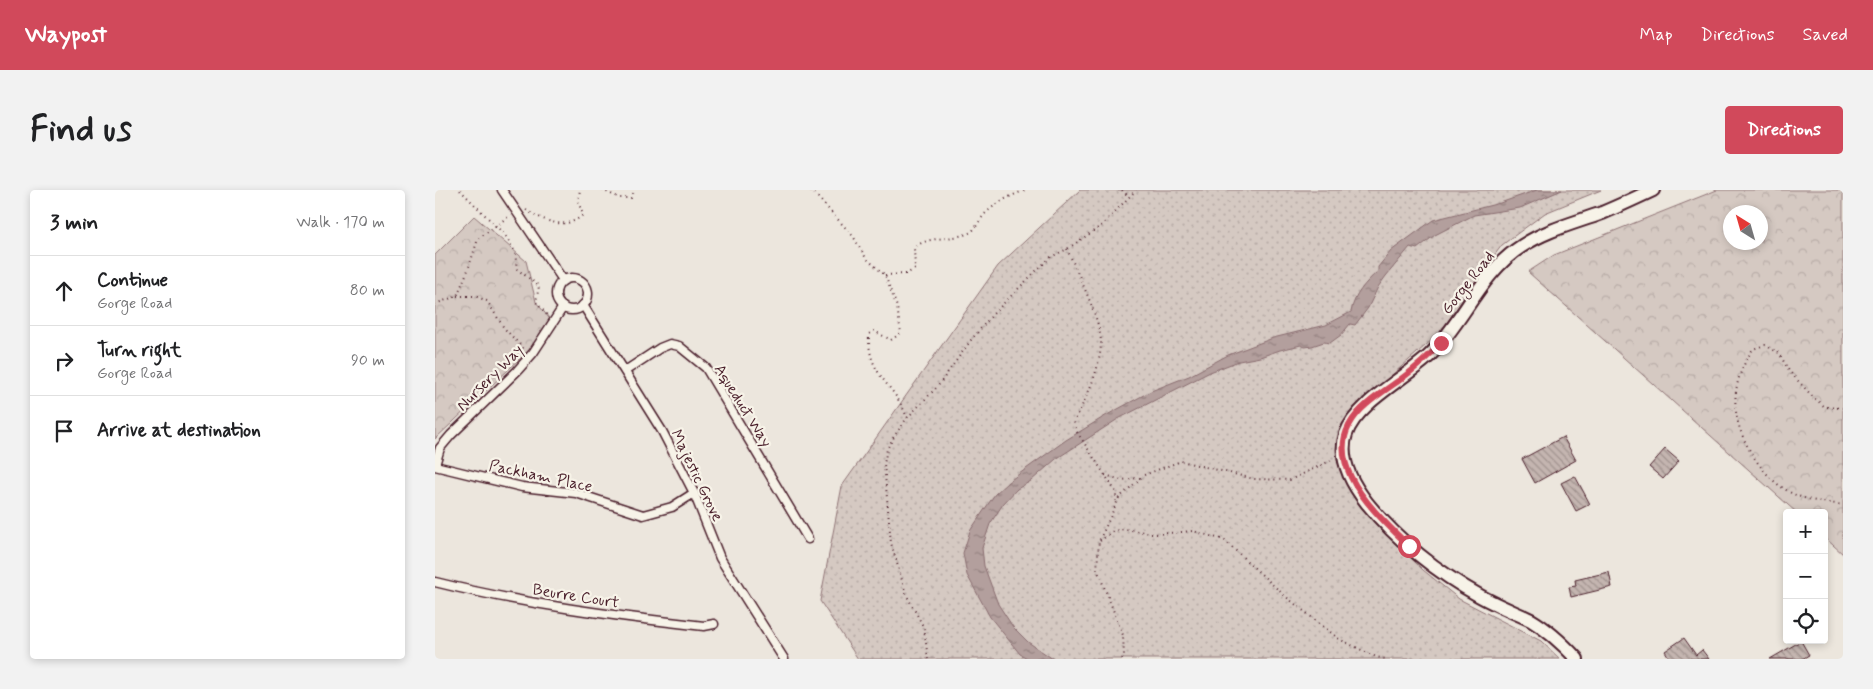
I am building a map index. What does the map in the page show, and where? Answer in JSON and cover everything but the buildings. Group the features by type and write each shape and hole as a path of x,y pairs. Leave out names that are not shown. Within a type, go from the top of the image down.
{"main road":[{"name":"Gorge Road","path":"1577,659 1564,645 1532,621 1481,597 1456,582 1409,546 1367,503 1354,485 1347,468 1343,442 1351,421 1366,404 1430,355 1493,271 1508,256 1521,246 1544,234 1603,212 1653,190"}],"street":[{"path":"502,190 563,280"},
{"path":"574,277 585,283 588,296 583,305 569,310 559,303 555,291 563,280 574,277"},
{"name":"Majestic Grove","path":"583,305 661,432 694,493 720,558 784,659"},
{"name":"Nursery Way","path":"435,466 440,448 532,355 563,307"},
{"name":"Aqueduct Way","path":"625,371 660,348 670,344 679,346 706,368 808,539"},
{"name":"Packham Place","path":"435,466 522,487 576,493 643,514 672,507 694,493"},
{"name":"Beurre Court","path":"435,582 474,592 631,618 704,626 714,624"}],"path":[{"path":"460,190 505,235 515,252 517,269 539,286 536,302 553,322"},
{"path":"457,296 478,239 516,211 524,208 543,219 563,224 575,222 583,215 578,201 580,190"},
{"path":"602,190 620,198 631,198 635,190"},
{"path":"811,190 853,236 866,258 885,275 897,307 901,332 891,340 874,330 869,334 871,358 881,378 903,406 907,418"},
{"path":"885,275 906,274 915,269 914,248 921,242 971,233 986,212 1011,196 1026,190"},
{"path":"1122,190 1129,196"},
{"path":"928,659 924,628 906,594 891,543 884,464 887,449 907,418 938,386 971,340 993,314 1051,257 1067,249 1101,226 1135,190"},
{"path":"1067,249 1094,313 1101,342 1095,373 1074,422 1077,432 1116,492 1116,502"},
{"path":"435,304 457,296 475,296 487,301 514,340 532,355"},
{"path":"1843,408 1825,407 1814,398 1789,371 1779,352 1765,344 1753,349 1740,372 1735,405 1737,421 1742,438 1762,470 1786,490 1801,497 1843,505"},
{"path":"1122,659 1124,655 1123,635 1097,570 1099,542 1119,498 1141,478 1181,460 1254,479 1290,480 1344,454"},
{"path":"1105,475 1121,480 1141,478"},
{"path":"1099,542 1113,531 1124,529 1157,534 1193,531 1224,540 1285,596 1339,639 1376,657 1386,659"}],"green space":[{"path":"1080,190 1601,190 1545,213 1502,245 1441,332 1353,409 1342,435 1338,457 1349,488 1376,524 1423,570 1459,599 1541,641 1560,659 858,659 820,601 842,486 998,266"},
{"path":"1717,190 1843,190 1843,554 1828,541 1828,509 1793,509 1528,272 1554,255"},
{"path":"474,216 526,261 536,302 553,323 545,335 435,439 435,255"}],"water":[{"path":"1537,190 1562,190 1520,208 1474,215 1435,235 1417,249 1410,247 1378,287 1368,308 1355,325 1350,324 1341,335 1330,343 1324,342 1305,347 1301,345 1280,350 1260,357 1239,361 1210,372 1118,419 1056,459 1031,481 1017,489 1003,504 990,524 982,548 984,566 998,604 1013,627 1028,642 1053,659 1029,659 1020,654 990,617 967,575 963,553 970,531 995,494 1008,482 1066,440 1151,391 1189,376 1228,355 1273,338 1326,325 1351,312 1352,306 1361,290 1378,271 1378,267 1391,251 1433,220 1500,203"}],"route":[{"path":"1409,546 1367,503 1354,485 1347,468 1343,442 1351,421 1366,404 1408,374 1441,343"}]}
